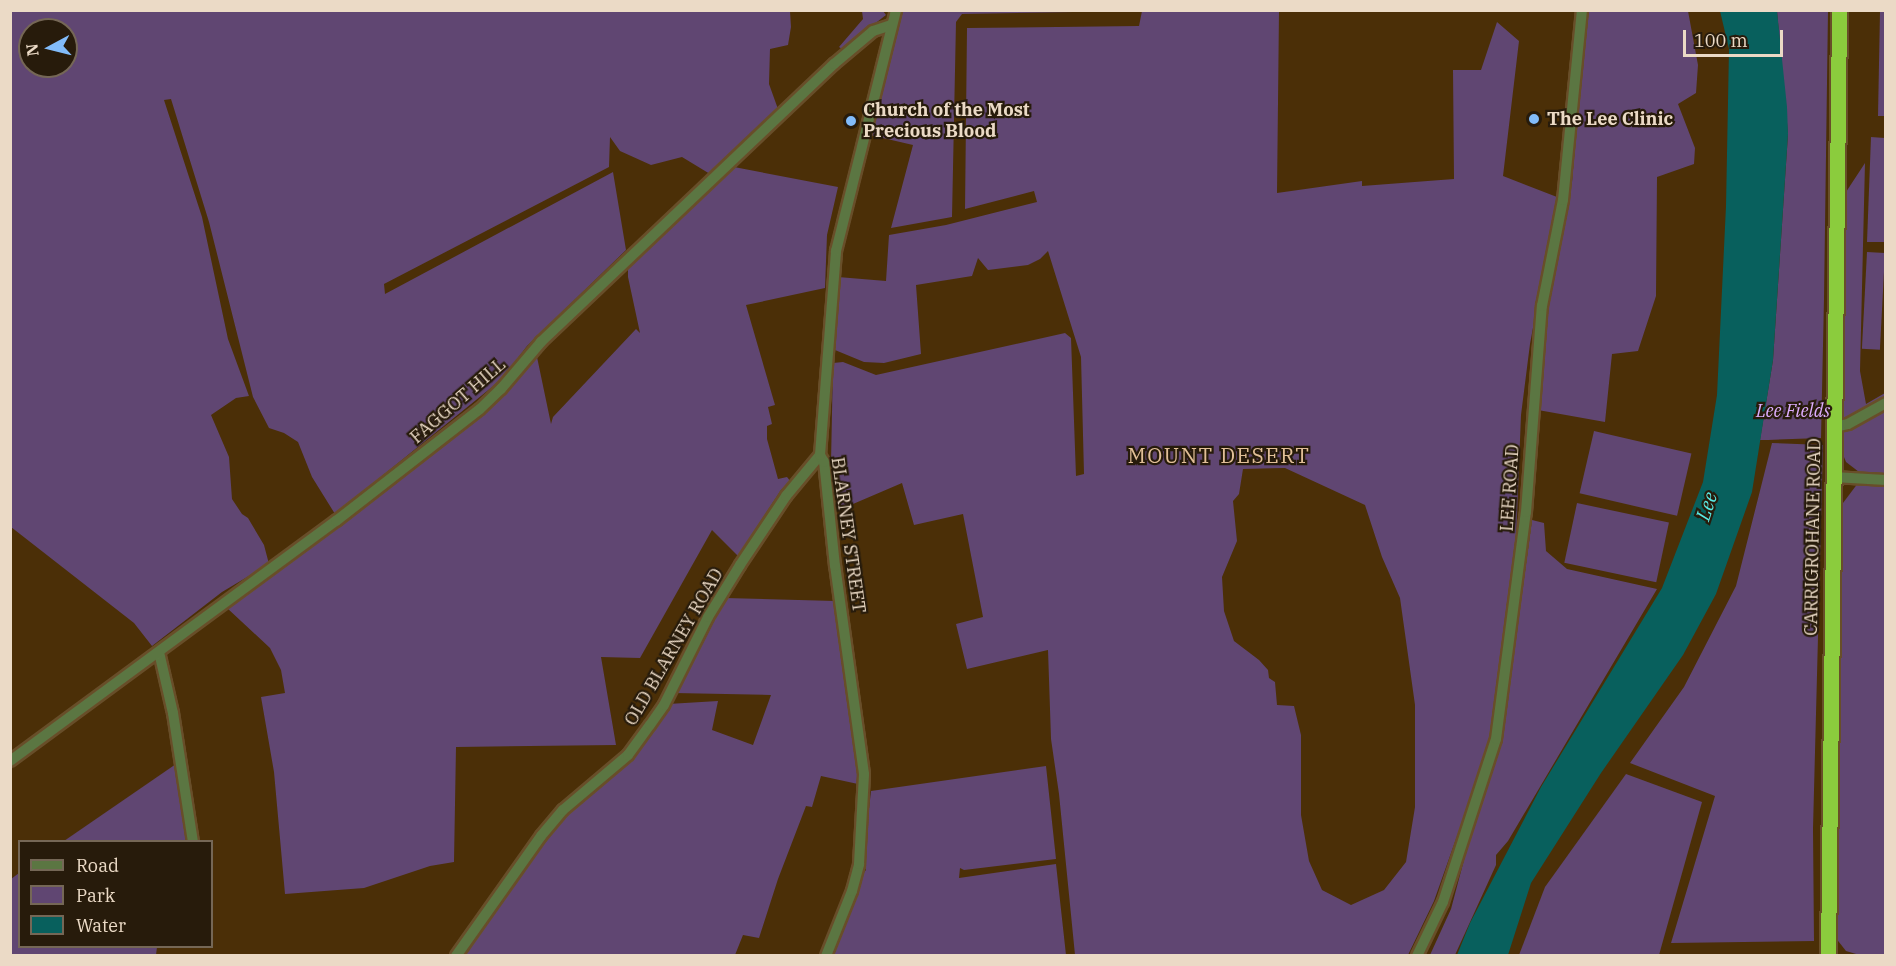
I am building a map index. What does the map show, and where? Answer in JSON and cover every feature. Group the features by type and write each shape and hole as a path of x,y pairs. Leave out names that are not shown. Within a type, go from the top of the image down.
{"highway":[{"name":"CARRIGROHANE ROAD","path":"1829,955 1839,10"}],"street":[{"name":"BLARNEY STREET","path":"826,956 852,891 859,864 864,774 835,566 825,462 820,455 836,250 896,10"},
{"name":"LEE ROAD","path":"1417,956 1443,902 1496,739 1526,512 1542,306 1563,200 1582,10"},
{"name":"FAGGOT HILL","path":"10,761 412,463 480,409 501,389 541,342 834,64 873,31 891,25"},
{"path":"1834,427 1848,424 1886,403"},
{"name":"OLD BLARNEY ROAD","path":"456,956 541,836 563,810 628,755 650,725 664,705 708,617 735,574 786,496 820,455"},
{"path":"1833,477 1886,480"},
{"path":"159,652 172,710 193,840"}],"green space":[{"path":"11,11 790,11 791,27 788,45 770,49 769,84 778,109 710,174 682,157 651,165 620,151 610,137 609,167 384,284 385,294 613,172 626,250 527,346 502,379 335,514 312,477 298,442 284,433 269,428 253,397 209,222 171,99 164,100 202,217 228,339 249,396 236,398 211,415 229,457 232,499 242,514 248,518 264,545 269,564 222,592 152,646 134,623 11,527"},
{"path":"862,11 883,11 886,15 842,49 839,47 863,19"},
{"path":"901,11 1132,11 962,14 956,22 952,217 891,228 913,145 870,135"},
{"path":"1142,11 1279,11 1277,193 1362,181 1362,186 1454,179 1453,70 1481,70 1497,22 1519,41 1503,176 1557,197 1530,344 1521,415 1516,542 1489,746 1434,901 1408,955 1075,955 1059,794 1051,739 1048,650 967,669 956,624 983,617 963,514 914,525 902,483 839,510 831,462 833,363 843,362 876,375 1065,333 1071,338 1076,476 1084,474 1081,357 1048,251 1040,259 1028,265 988,270 978,258 972,276 916,285 921,354 884,363 864,362 835,350 838,277 886,281 889,235 946,225 1037,202 1034,191 965,209 967,28 1139,26","holes":["1285,468 1365,505 1382,557 1400,598 1415,705 1415,807 1406,862 1384,890 1351,905 1322,890 1309,861 1301,815 1301,735 1294,706 1277,705 1275,682 1269,678 1268,670 1234,641 1224,611 1222,577 1237,541 1233,501 1239,494 1243,469"]},
{"path":"1589,11 1688,11 1698,65 1696,93 1678,104 1695,148 1694,164 1657,177 1656,296 1638,351 1612,354 1605,422 1538,410 1549,302 1572,182 1585,24"},
{"name":"Lee Fields","path":"1777,11 1828,11 1821,438 1760,440 1773,360 1788,134"},
{"path":"1880,11 1885,11 1885,116 1878,116"},
{"path":"1871,137 1885,138 1885,242 1867,242"},
{"path":"1865,163 1860,371 1866,404 1885,393 1885,401 1846,421 1841,420 1840,409 1846,192"},
{"path":"734,167 838,187 827,235 825,288 746,305 775,405 768,407 772,424 767,426 767,439 778,479 787,477 791,482 781,490 738,556 712,530 640,658 601,657 616,745 456,747 454,862 430,866 364,888 285,894 274,772 261,697 285,693 281,670 270,648 227,608 448,443 496,403 537,357 551,424 553,417 636,329 640,333 628,277 628,266"},
{"path":"1867,252 1885,253 1880,350 1862,349"},
{"path":"1885,406 1885,476 1859,472 1846,462 1840,447 1840,434"},
{"path":"1594,431 1691,453 1677,516 1580,493"},
{"path":"1772,443 1823,445 1813,829 1814,941 1671,943 1715,796 1630,763 1684,687 1736,586"},
{"path":"1858,483 1885,485 1885,955 1863,956 1846,951 1835,937 1840,507"},
{"path":"1577,503 1669,523 1656,582 1564,563"},
{"path":"1532,520 1544,523 1546,551 1567,569 1657,589 1508,841 1496,855 1496,865 1455,955 1430,955 1451,909 1469,841 1502,739"},
{"path":"725,598 835,601 858,761 858,784 821,776 812,807 806,806 778,879 759,938 743,935 735,955 459,956 498,897 565,814 628,761 668,704 718,701 712,730 753,745 771,695 674,693"},
{"path":"176,764 186,840 65,840"},
{"path":"1046,766 1056,859 964,870 960,868 959,878 1056,864 1066,955 833,956 859,878 866,870 863,862 871,791"},
{"path":"1626,774 1702,802 1659,955 1519,955 1545,887"},
{"path":"18,874 18,948 157,948 156,955 11,955 11,879"}],"water":[{"name":"Lee","path":"1720,11 1777,11 1787,107 1788,134 1773,360 1752,492 1716,594 1683,655 1601,773 1531,883 1508,955 1457,955 1470,923 1541,787 1662,588 1703,482 1717,395 1726,206 1729,49"}],"place":[{"name":"The Lee Clinic","path":"1534,119"},
{"name":"Church of the Most Precious Blood","path":"851,121"}],"district":[{"name":"MOUNT DESERT","path":"1219,455"}]}
